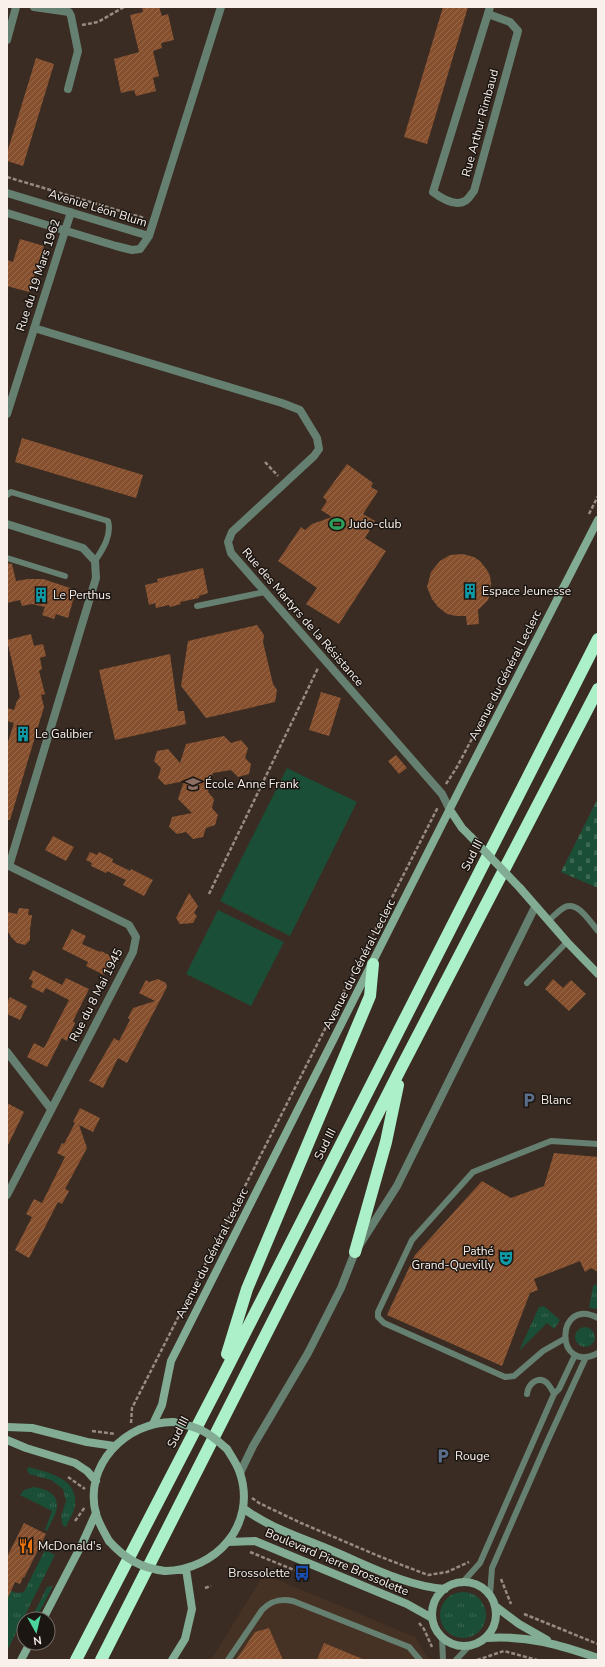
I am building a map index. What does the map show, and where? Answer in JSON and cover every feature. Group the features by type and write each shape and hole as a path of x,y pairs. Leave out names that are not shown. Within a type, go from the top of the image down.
{"highway":[{"name":"Sud III","path":"76,1660 218,1386 598,639"},
{"path":"101,1660 401,1068 598,689"},
{"path":"218,1386 247,1289 370,996 373,964"},
{"path":"355,1252 386,1142 401,1068"}],"main road":[{"name":"Avenue du Général Leclerc","path":"153,1424 162,1405 171,1361 598,520"},
{"name":"Rue des Martyrs de la Résistance","path":"450,810 462,828 520,888 535,907 598,974"},
{"path":"173,1422 193,1426 204,1431 227,1449 240,1473 244,1491 243,1508 238,1526 228,1542 210,1559 186,1569 165,1571 140,1565 128,1559 109,1541 102,1530 96,1513 94,1497 96,1481 106,1456 114,1446 127,1435 153,1424 173,1422"},
{"path":"7,1427 32,1428 87,1442 114,1446"},
{"path":"7,1440 26,1448 75,1463 87,1471 96,1481"},
{"name":"Boulevard Pierre Brossolette","path":"243,1508 263,1522 398,1578 432,1588 445,1589"},
{"path":"47,1611 83,1542 96,1513"},
{"name":"Boulevard Pierre Brossolette","path":"228,1542 255,1541 408,1604 432,1618"},
{"path":"172,1660 185,1638 192,1609 186,1569"},
{"path":"462,1583 475,1584 486,1591 490,1595 495,1606 495,1623 486,1638 469,1646 454,1645 442,1637 432,1618 434,1605 440,1593 453,1584 462,1583"},
{"path":"495,1606 519,1624 552,1643"},
{"path":"486,1638 523,1638 552,1643 598,1658"}],"street":[{"path":"7,40 16,7"},
{"path":"34,7 69,12 71,16 78,51 68,89"},
{"path":"149,236 221,7"},
{"name":"Rue Arthur Rimbaud","path":"489,10 510,22 518,31 474,191 465,201 454,203 441,198 433,192 489,10"},
{"name":"Avenue Léon Blum","path":"7,193 149,236 140,249 132,250 7,213"},
{"name":"Rue du 19 Mars 1962","path":"7,414 71,212"},
{"name":"Rue des Martyrs de la Résistance","path":"34,328 282,403 300,410 317,438 318,449 314,456 232,532 228,542 231,553 442,794 450,810"},
{"path":"7,524 83,548 95,561 96,578 8,866"},
{"name":"Rue du 8 Mai 1945","path":"7,1195 133,952 136,937 129,925 8,866"},
{"path":"240,1473 253,1446 308,1353 341,1288 355,1252 397,1186 535,907"},
{"path":"7,1052 51,1109"}],"lane":[{"path":"7,495 11,492 108,521 110,530 101,552 95,561"},
{"path":"7,558 65,576"},
{"path":"198,606 265,592"},
{"path":"548,921 564,907 570,906 578,908 598,931"},
{"path":"527,983 567,942"},
{"path":"564,1339 543,1351 514,1376 505,1377 384,1323 378,1317 378,1312 412,1240 473,1172 551,1141 598,1144"},
{"path":"598,1318 585,1314 578,1316 572,1319 564,1332 564,1339 570,1351 575,1355 586,1357 598,1354"},
{"path":"462,1583 480,1563 554,1394 559,1389 575,1355"},
{"path":"490,1595 492,1568 586,1357"},
{"path":"527,1394 529,1386 536,1380 539,1380 546,1382 554,1394"},
{"path":"228,1660 262,1610 269,1604 285,1599 293,1600 409,1647 420,1660"},
{"path":"442,1637 443,1660"},
{"path":"456,1660 469,1646"}],"path":[{"path":"86,24 98,22 124,7"},
{"path":"7,177 154,221"},
{"path":"209,894 323,658"},
{"path":"132,1408 439,804"},
{"path":"92,1431 127,1435"},
{"path":"68,1477 94,1497"},
{"path":"266,1507 381,1558 428,1575 447,1572 465,1563 473,1561 480,1563"},
{"path":"251,1552 305,1574"},
{"path":"492,1568 497,1572 509,1602 515,1607"},
{"path":"205,1588 211,1586"},
{"path":"521,1612 598,1644"},
{"path":"417,1620 424,1629 433,1652"},
{"path":"477,1660 504,1651 537,1660"}],"shaded area":[{"path":"264,1574 415,1637 428,1658 432,1660 211,1660"}],"green space":[{"path":"287,768 357,802 290,936 220,901"},
{"path":"598,798 598,888 561,872"},
{"path":"218,910 284,942 251,1006 186,974"},
{"path":"597,1284 598,1309 589,1308 593,1286"},
{"path":"544,1306 560,1320 554,1329 547,1323 519,1351 539,1307"},
{"path":"585,1327 592,1330 595,1337 592,1344 585,1347 578,1344 575,1337 578,1330"},
{"path":"28,1467 52,1474 66,1482 72,1488 75,1495 75,1507 66,1527 63,1526 61,1517 66,1501 63,1489 51,1480 29,1474 27,1470"},
{"path":"33,1487 50,1492 57,1502 55,1513 47,1531 45,1530 52,1511 20,1495 24,1490"},
{"path":"45,1550 55,1555 27,1611 16,1611 16,1633 7,1651 7,1589 16,1593 24,1592"},
{"path":"53,1586 40,1611 35,1611 47,1587"},
{"path":"463,1592 476,1596 482,1602 486,1615 482,1628 476,1634 463,1638 450,1634 444,1628 440,1615 444,1602 450,1596"}],"building":[{"path":"142,7 159,7 162,16 168,14 174,40 161,43 162,48 153,51 159,76 153,78 156,91 136,96 134,90 121,93 114,59 139,52 130,15 143,12"},
{"path":"443,7 468,7 427,144 404,137"},
{"path":"36,58 54,64 23,166 7,161 7,153"},
{"path":"20,239 44,246 29,292 7,286 7,260 13,262"},
{"path":"22,438 143,475 136,498 15,462"},
{"path":"347,464 373,483 371,487 378,491 363,514 375,521 365,538 386,551 339,624 306,604 317,588 278,561 301,527 305,530 312,524 332,517 321,510 327,501 323,497"},
{"name":"Espace Jeunesse","path":"463,554 474,557 480,561 490,576 491,583 488,600 478,610 479,624 467,625 466,616 447,614 438,607 432,599 427,587 431,572 440,561 450,555"},
{"name":"Le Perthus","path":"7,563 12,564 16,581 43,579 76,590 68,618 56,614 54,619 42,615 45,607 32,604 22,606 20,600 7,603"},
{"path":"203,568 208,593 199,596 199,598 180,602 181,604 170,607 169,605 156,608 155,603 149,605 145,585 158,582 157,579"},
{"path":"257,625 264,635 263,642 273,684 277,690 275,702 206,718 181,686 188,641"},
{"name":"Le Galibier","path":"31,634 34,646 43,644 46,656 40,658 42,669 39,671 45,694 41,695 44,707 10,820 7,820 7,745 14,723 7,721 7,708 14,710 20,697 7,640"},
{"path":"170,654 178,711 184,711 186,724 115,740 99,670"},
{"path":"321,692 341,698 329,736 309,730"},
{"name":"École Anne Frank","path":"224,736 231,743 241,740 248,748 245,758 251,764 249,774 238,777 231,770 213,773 208,792 214,799 212,808 218,815 215,825 206,828 203,837 193,839 186,832 177,834 169,827 172,817 192,813 178,799 184,781 165,785 158,778 161,768 154,761 157,751 168,749 180,763 186,744"},
{"path":"396,755 407,768 399,774 388,761"},
{"path":"53,836 74,847 66,861 45,850"},
{"path":"90,852 97,855 99,852 113,859 112,862 130,871 131,869 153,880 144,896 123,885 126,880 107,871 106,873 91,866 92,863 86,860"},
{"path":"189,893 198,906 194,913 197,916 193,923 180,924 176,918"},
{"path":"19,908 29,909 28,915 32,915 30,940 25,945 17,943 7,930 7,912 17,914"},
{"path":"72,929 86,936 82,944 113,957 104,975 86,966 88,962 62,949"},
{"path":"33,970 62,985 66,978 89,989 73,1021 75,1023 67,1041 62,1038 47,1067 27,1057 34,1043 44,1048 69,1000 46,988 43,993 31,987 33,981 29,979"},
{"path":"158,979 166,983 167,987 127,1063 118,1058 103,1088 89,1081 114,1038 119,1041 130,1020 128,1018 133,1008 155,1001 139,993 146,980 149,982"},
{"path":"553,979 563,988 571,980 586,994 569,1011 545,989"},
{"path":"10,997 27,1006 20,1020 7,1014 7,1003"},
{"path":"7,1103 24,1112 7,1147"},
{"path":"80,1108 100,1118 93,1132 79,1125 87,1148 65,1189 69,1191 62,1204 58,1202 29,1258 15,1250 32,1217 26,1214 34,1199 42,1203 65,1157 57,1153 62,1143 64,1144 75,1123 73,1122"},
{"name":"Pathé Grand-Quevilly","path":"554,1153 598,1157 598,1272 591,1268 585,1272 580,1261 534,1279 538,1290 530,1293 502,1366 387,1315 415,1255 482,1181 511,1198 544,1186"},
{"name":"McDonald's","path":"24,1523 46,1534 24,1578 23,1577 20,1584 15,1582 7,1600 7,1557"},
{"path":"269,1628 283,1660 236,1660 255,1632"},
{"path":"324,1643 365,1660 317,1660"}],"place":[{"name":"Judo-club","path":"337,524"},
{"name":"Espace Jeunesse","path":"470,591"},
{"name":"Le Perthus","path":"41,595"},
{"name":"Le Galibier","path":"23,734"},
{"name":"École Anne Frank","path":"193,784"},
{"name":"Blanc","path":"529,1100"},
{"name":"Pathé Grand-Quevilly","path":"506,1258"},
{"name":"Rouge","path":"443,1456"},
{"name":"McDonald's","path":"26,1546"},
{"name":"Brossolette","path":"302,1573"}]}
